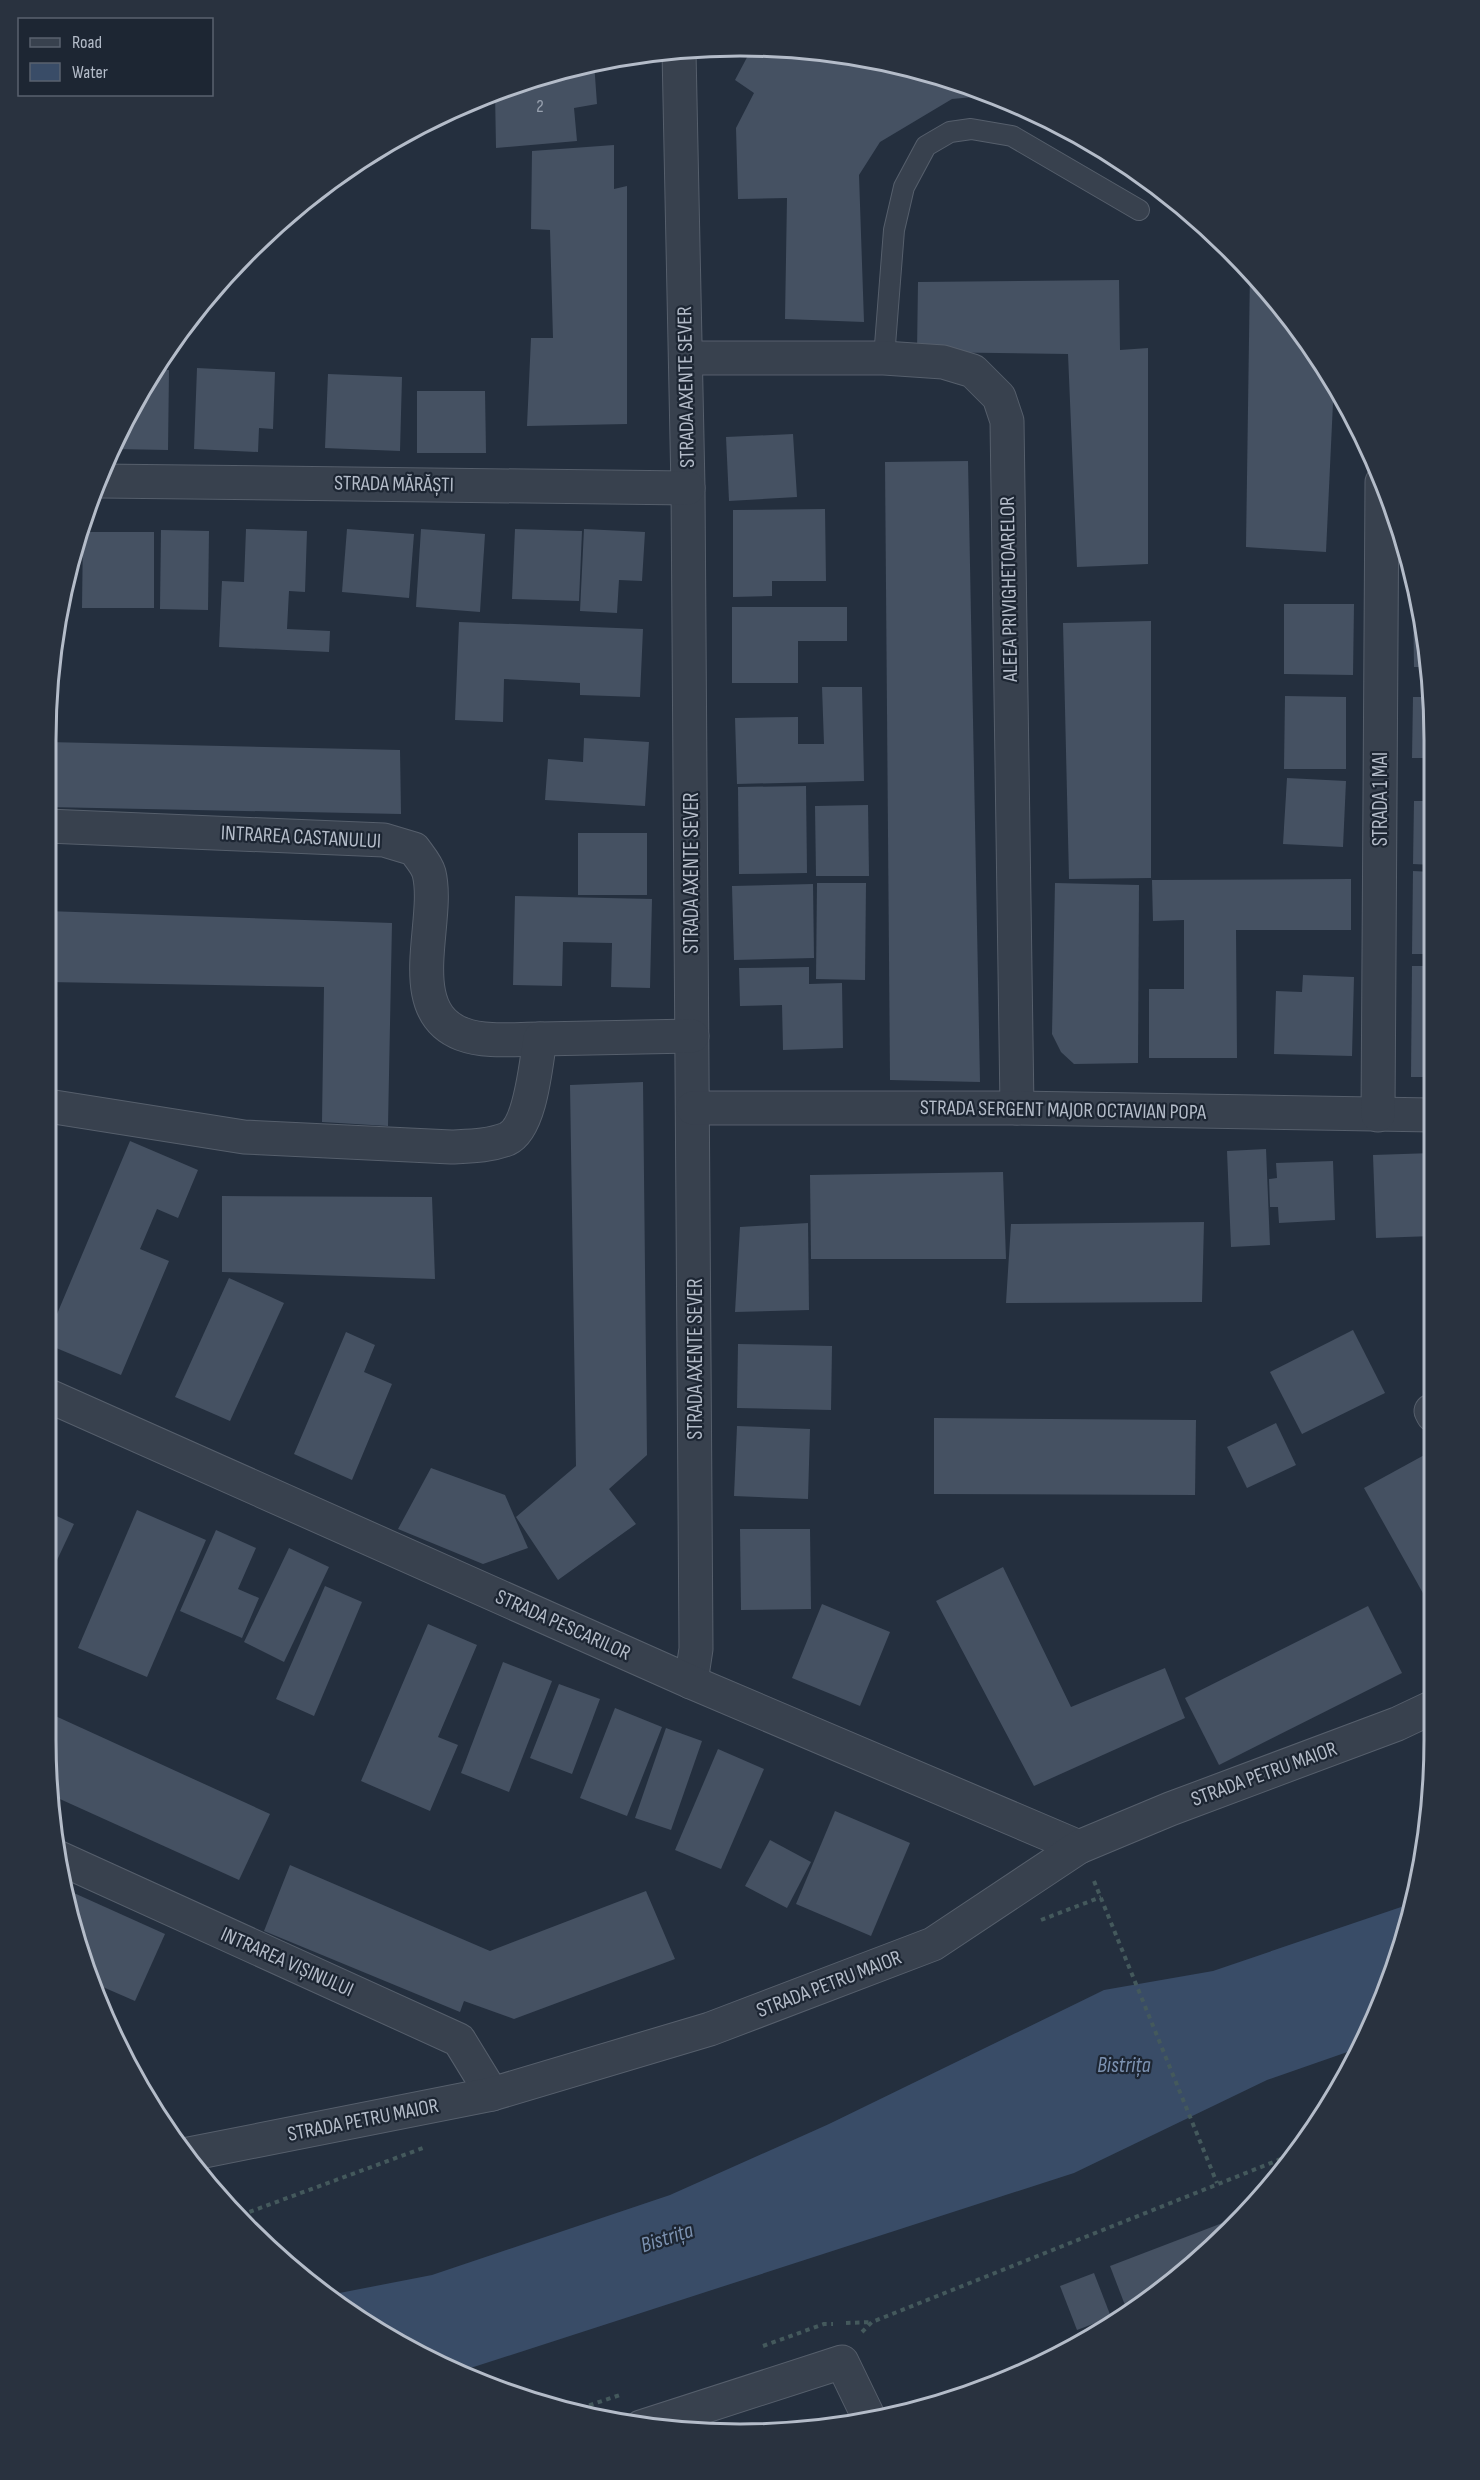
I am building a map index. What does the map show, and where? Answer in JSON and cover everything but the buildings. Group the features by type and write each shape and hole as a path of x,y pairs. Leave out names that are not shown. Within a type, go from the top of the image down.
{"street":[{"name":"STRADA AXENTE SEVER","path":"683,58 696,1648 691,1682"},
{"name":"ALEEA PRIVIGHETOARELOR","path":"686,358 884,358 943,362 973,371 999,397 1007,421 1017,1108"},
{"name":"STRADA MĂRĂȘTI","path":"107,481 688,488"},
{"name":"STRADA 1 MAI","path":"1378,1115 1382,504"},
{"name":"INTRAREA CASTANULUI","path":"56,826 384,840 414,849 428,871 432,901 426,968 429,1001 448,1027 464,1035 495,1040 692,1035"},
{"path":"56,1107 243,1137 451,1147 484,1145 509,1138 521,1123 530,1098 540,1039"},
{"name":"STRADA SERGENT MAJOR OCTAVIAN POPA","path":"693,1108 1017,1108 1424,1115"},
{"name":"STRADA PESCARILOR","path":"56,1399 691,1682 1079,1847"},
{"name":"STRADA PETRU MAIOR","path":"195,2154 492,2094 710,2029 933,1944 1079,1847 1170,1809 1397,1724 1424,1712"},
{"name":"INTRAREA VIȘINULUI","path":"67,1861 459,2040 492,2094"},
{"path":"663,2420 842,2362 866,2412"}],"lane":[{"path":"884,358 894,230 904,187 926,146 950,132 971,129 1012,136 1139,210"}],"path":[{"path":"1104,1904 1216,2183"},
{"path":"842,2362 872,2322 1282,2158"}],"water":[{"name":"Bistrița","path":"1404,1906 1388,1960 1350,2051 1267,2080 1074,2173 470,2368 398,2333 338,2293 432,2275 670,2195 829,2124 1104,1990 1213,1971"}]}
